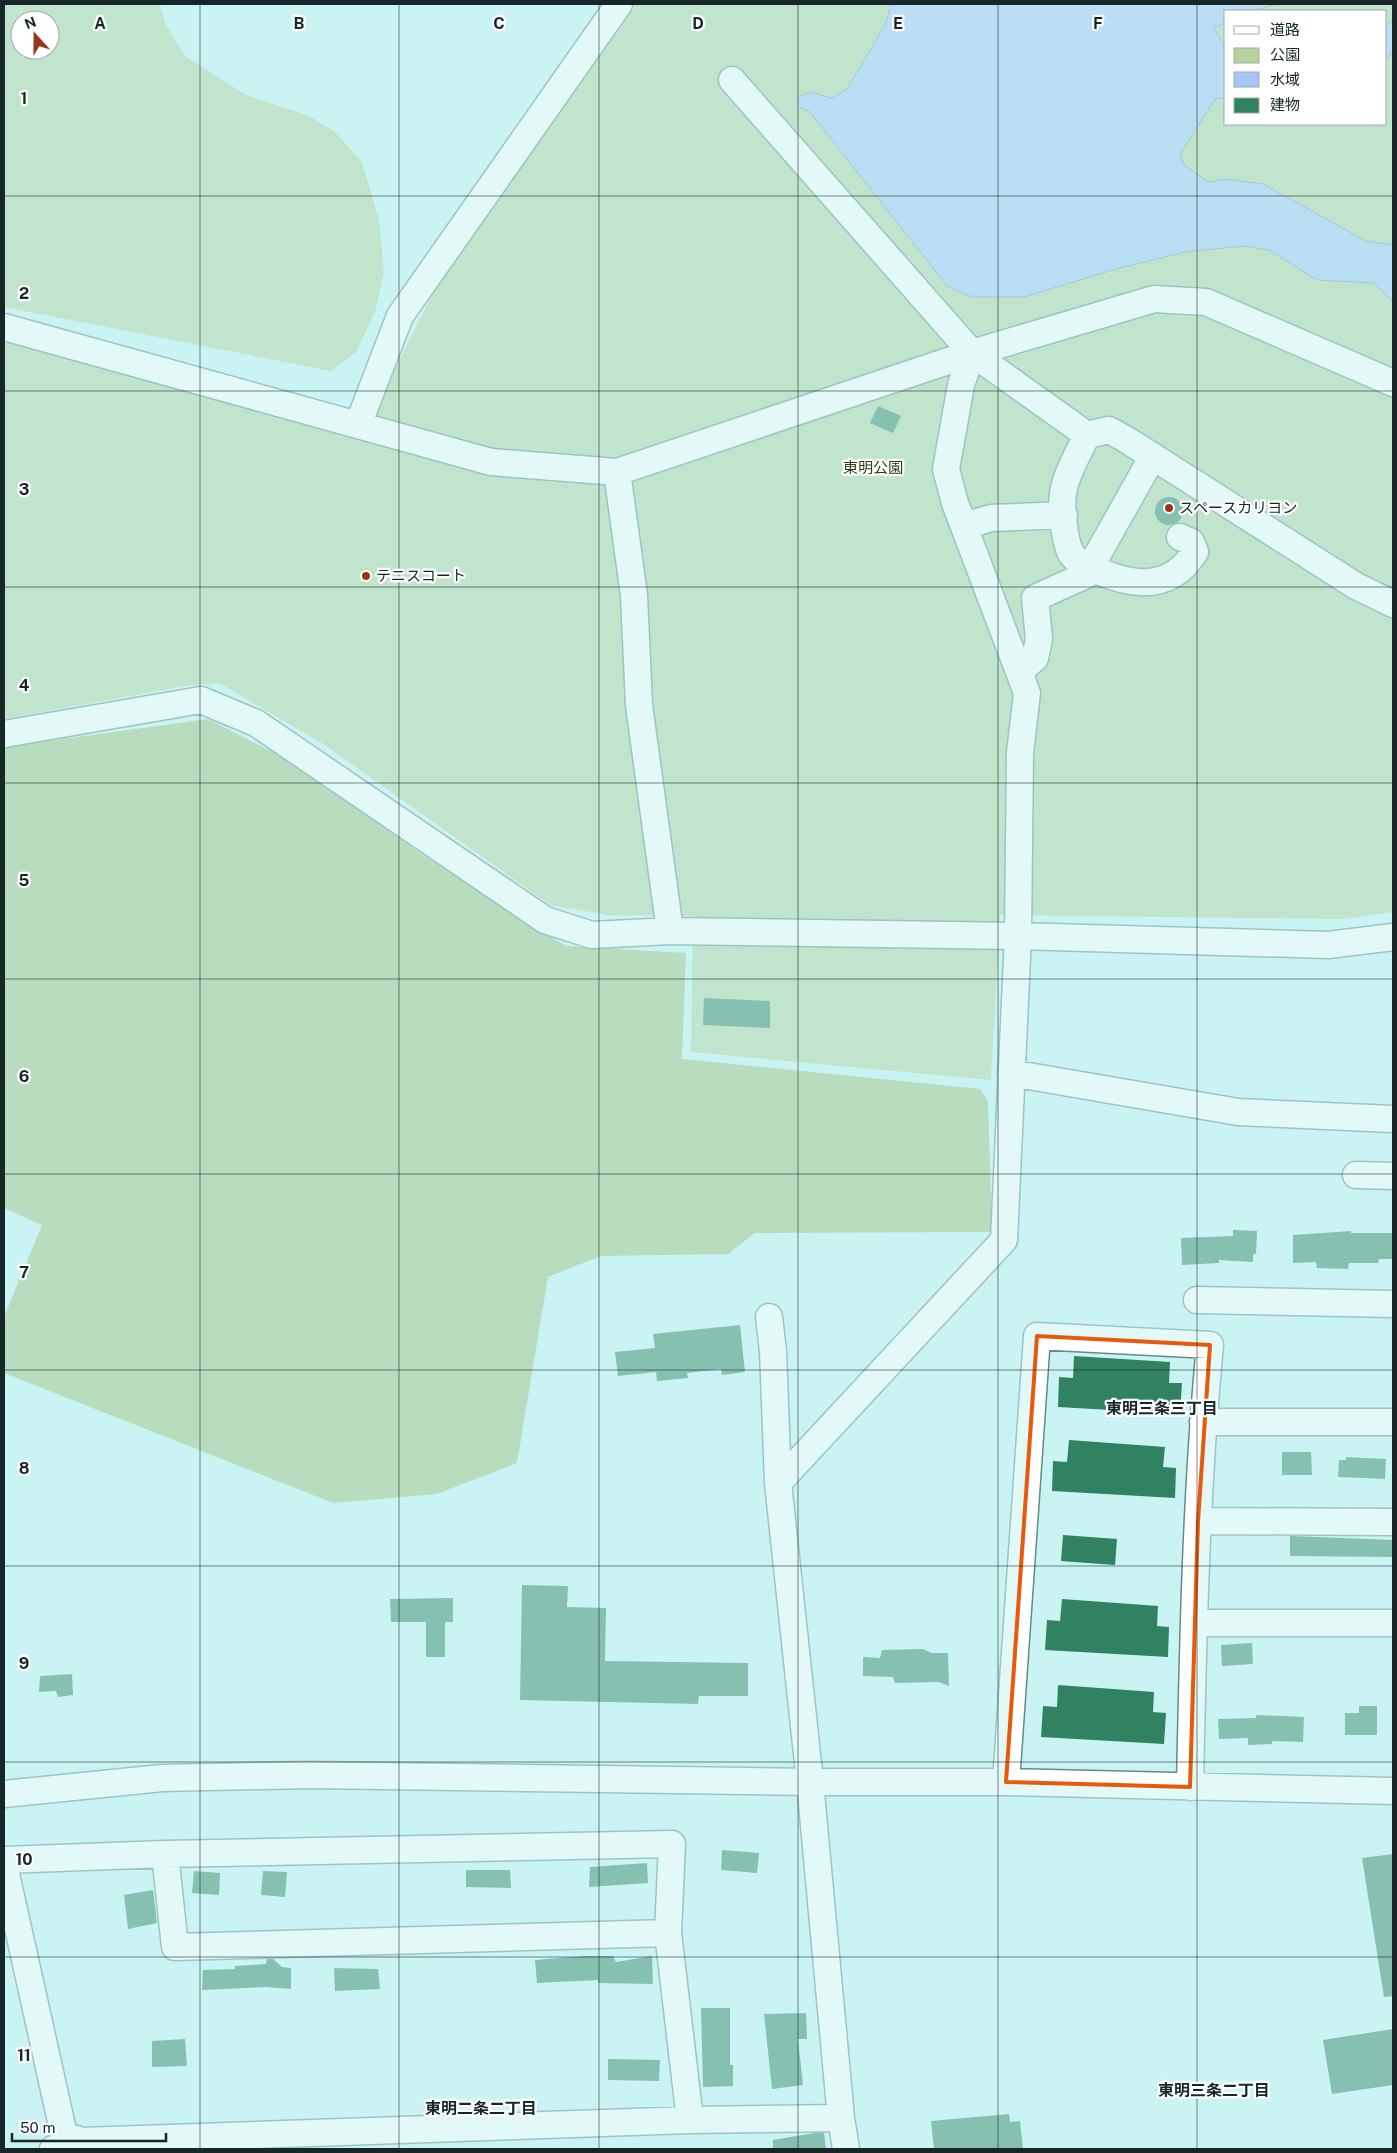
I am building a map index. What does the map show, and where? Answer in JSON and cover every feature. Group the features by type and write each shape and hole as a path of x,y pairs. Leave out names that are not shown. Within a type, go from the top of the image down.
{"street":[{"path":"358,425 400,316 619,4"},
{"path":"732,80 972,353 1087,435 1109,430 1153,456 1356,586 1393,604"},
{"path":"4,327 491,462 617,472 972,353 1154,300 1206,302 1393,383"},
{"path":"778,1483 1004,1240 1018,936 1020,753 1027,693 955,503 946,469 961,385 972,353"},
{"path":"1087,435 1064,488 1066,538 1073,556 1091,568 1118,579 1144,583 1165,579 1186,566 1195,552 1191,542 1180,536"},
{"path":"1019,672 1035,658 1039,638 1035,598 1086,575 1153,456"},
{"path":"617,472 634,595 640,704 670,931"},
{"path":"964,526 991,518 1064,515"},
{"path":"4,734 201,700 256,722 545,920 592,934 670,931 1018,936 1328,945 1393,936"},
{"path":"1011,1073 1238,1112 1393,1119"},
{"path":"1356,1176 1393,1176"},
{"path":"1197,1300 1393,1304"},
{"path":"769,1317 773,1351 778,1483 810,1782 841,2118 846,2149"},
{"path":"1006,1782 1036,1336 1210,1345 1203,1422 1198,1521 1190,1787"},
{"path":"1203,1422 1393,1422"},
{"path":"1198,1521 1393,1522"},
{"path":"1194,1623 1393,1623"},
{"path":"4,1794 162,1778 309,1775 810,1782 1006,1782 1393,1791"},
{"path":"4,1860 165,1854 672,1844 668,1933 690,2120"},
{"path":"165,1854 175,1947 668,1933"},
{"path":"4,1865 13,1950 64,2135 83,2145"},
{"path":"53,2149 83,2145 690,2120 841,2118"}],"highlighted area":[{"path":"1037,1336 1210,1345 1198,1521 1190,1787 1006,1782"}],"green space":[{"path":"4,4 160,4 166,25 185,56 246,95 309,116 335,132 362,162 379,220 384,272 375,312 356,352 331,371 4,307"},
{"name":"東明公園","path":"625,4 1393,4 1393,912 1343,919 1000,915 991,1080 691,1052 693,916 608,915 550,905 325,745 219,683 185,686 4,719 4,337 361,436 440,279"},
{"path":"208,719 306,769 421,854 566,946 686,953 682,1059 980,1089 988,1101 992,1232 755,1233 728,1254 601,1256 548,1277 517,1463 437,1494 333,1503 4,1373 4,1317 42,1225 4,1208 4,747"}],"water":[{"path":"891,4 1275,4 1258,10 1224,10 1224,23 1214,28 1224,46 1224,99 1216,98 1180,154 1184,165 1208,182 1227,179 1263,184 1366,241 1393,245 1393,302 1374,283 1317,280 1269,250 1244,246 1185,252 1116,269 1024,297 972,297 948,287 809,111 798,107 797,98 810,92 832,98 847,89 885,25"},
{"path":"1393,21 1393,53 1387,57 1387,24"}],"building":[{"path":"878,406 901,416 893,433 870,423"},
{"name":"スペースカリヨン","path":"1169,497 1179,501 1183,511 1179,521 1169,525 1159,521 1155,511 1159,501"},
{"path":"704,998 770,1001 770,1028 703,1025"},
{"path":"1233,1230 1257,1231 1256,1254 1253,1254 1253,1262 1219,1260 1219,1263 1182,1265 1181,1238 1233,1236"},
{"path":"1351,1231 1351,1233 1392,1233 1392,1259 1379,1259 1378,1263 1349,1263 1348,1269 1317,1268 1316,1262 1293,1263 1293,1235"},
{"path":"740,1325 745,1372 722,1375 721,1369 687,1373 688,1378 657,1381 656,1372 618,1376 615,1352 655,1348 653,1334"},
{"path":"1074,1356 1170,1362 1169,1383 1182,1383 1180,1414 1058,1407 1059,1377 1073,1378"},
{"path":"1069,1440 1165,1447 1163,1467 1176,1468 1175,1498 1052,1491 1053,1461 1067,1462"},
{"path":"1282,1452 1311,1452 1312,1475 1282,1475"},
{"path":"1346,1457 1386,1459 1385,1479 1338,1477 1339,1460 1346,1460"},
{"path":"1063,1535 1117,1539 1115,1565 1061,1561"},
{"path":"1290,1536 1393,1540 1393,1557 1290,1556"},
{"path":"522,1585 568,1586 567,1607 606,1608 605,1661 748,1663 748,1696 699,1696 698,1704 520,1700"},
{"path":"453,1598 453,1622 445,1622 445,1657 426,1657 426,1622 391,1622 390,1599"},
{"path":"1062,1599 1158,1606 1157,1626 1169,1627 1168,1657 1045,1650 1047,1620 1060,1621"},
{"path":"1252,1643 1253,1664 1222,1666 1221,1645"},
{"path":"923,1649 931,1653 948,1653 949,1686 939,1682 895,1683 893,1677 863,1676 863,1657 880,1658 882,1650"},
{"path":"72,1674 73,1695 58,1697 56,1691 39,1692 40,1676"},
{"path":"1058,1685 1154,1692 1153,1712 1166,1713 1164,1744 1041,1737 1043,1706 1057,1707"},
{"path":"1359,1706 1377,1706 1377,1735 1345,1735 1345,1713 1359,1713"},
{"path":"1256,1715 1304,1717 1303,1742 1272,1741 1272,1744 1248,1745 1248,1738 1219,1739 1218,1719 1256,1718"},
{"path":"722,1850 759,1853 757,1873 721,1870"},
{"path":"1393,1854 1393,1996 1384,1997 1362,1858"},
{"path":"647,1863 648,1883 589,1887 590,1867"},
{"path":"466,1870 510,1870 511,1888 466,1887"},
{"path":"194,1871 220,1873 219,1895 192,1893"},
{"path":"263,1871 287,1872 285,1897 261,1895"},
{"path":"153,1890 157,1923 128,1929 124,1895"},
{"path":"613,1956 616,1962 652,1956 653,1984 598,1983 598,1980 537,1983 535,1960"},
{"path":"267,1959 273,1959 282,1967 291,1968 291,1989 266,1987 202,1990 203,1970 235,1969 235,1966 266,1964"},
{"path":"334,1968 378,1969 380,1989 335,1991"},
{"path":"701,2008 730,2008 730,2065 733,2065 733,2086 703,2087"},
{"path":"806,2013 807,2039 798,2039 803,2085 772,2089 764,2014"},
{"path":"1393,2029 1393,2085 1332,2094 1323,2040"},
{"path":"185,2039 187,2066 152,2067 152,2041"},
{"path":"608,2059 660,2060 659,2081 608,2080"},
{"path":"1009,2114 1010,2122 1020,2121 1023,2149 934,2149 931,2121"},
{"path":"824,2133 826,2149 773,2149 773,2140"}],"place":[{"name":"スペースカリヨン","path":"1169,508"},
{"name":"テニスコート","path":"366,576"}],"district":[{"name":"東明三条三丁目","path":"1162,1408"},
{"name":"東明三条二丁目","path":"1214,2090"},
{"name":"東明二条二丁目","path":"481,2108"}]}
